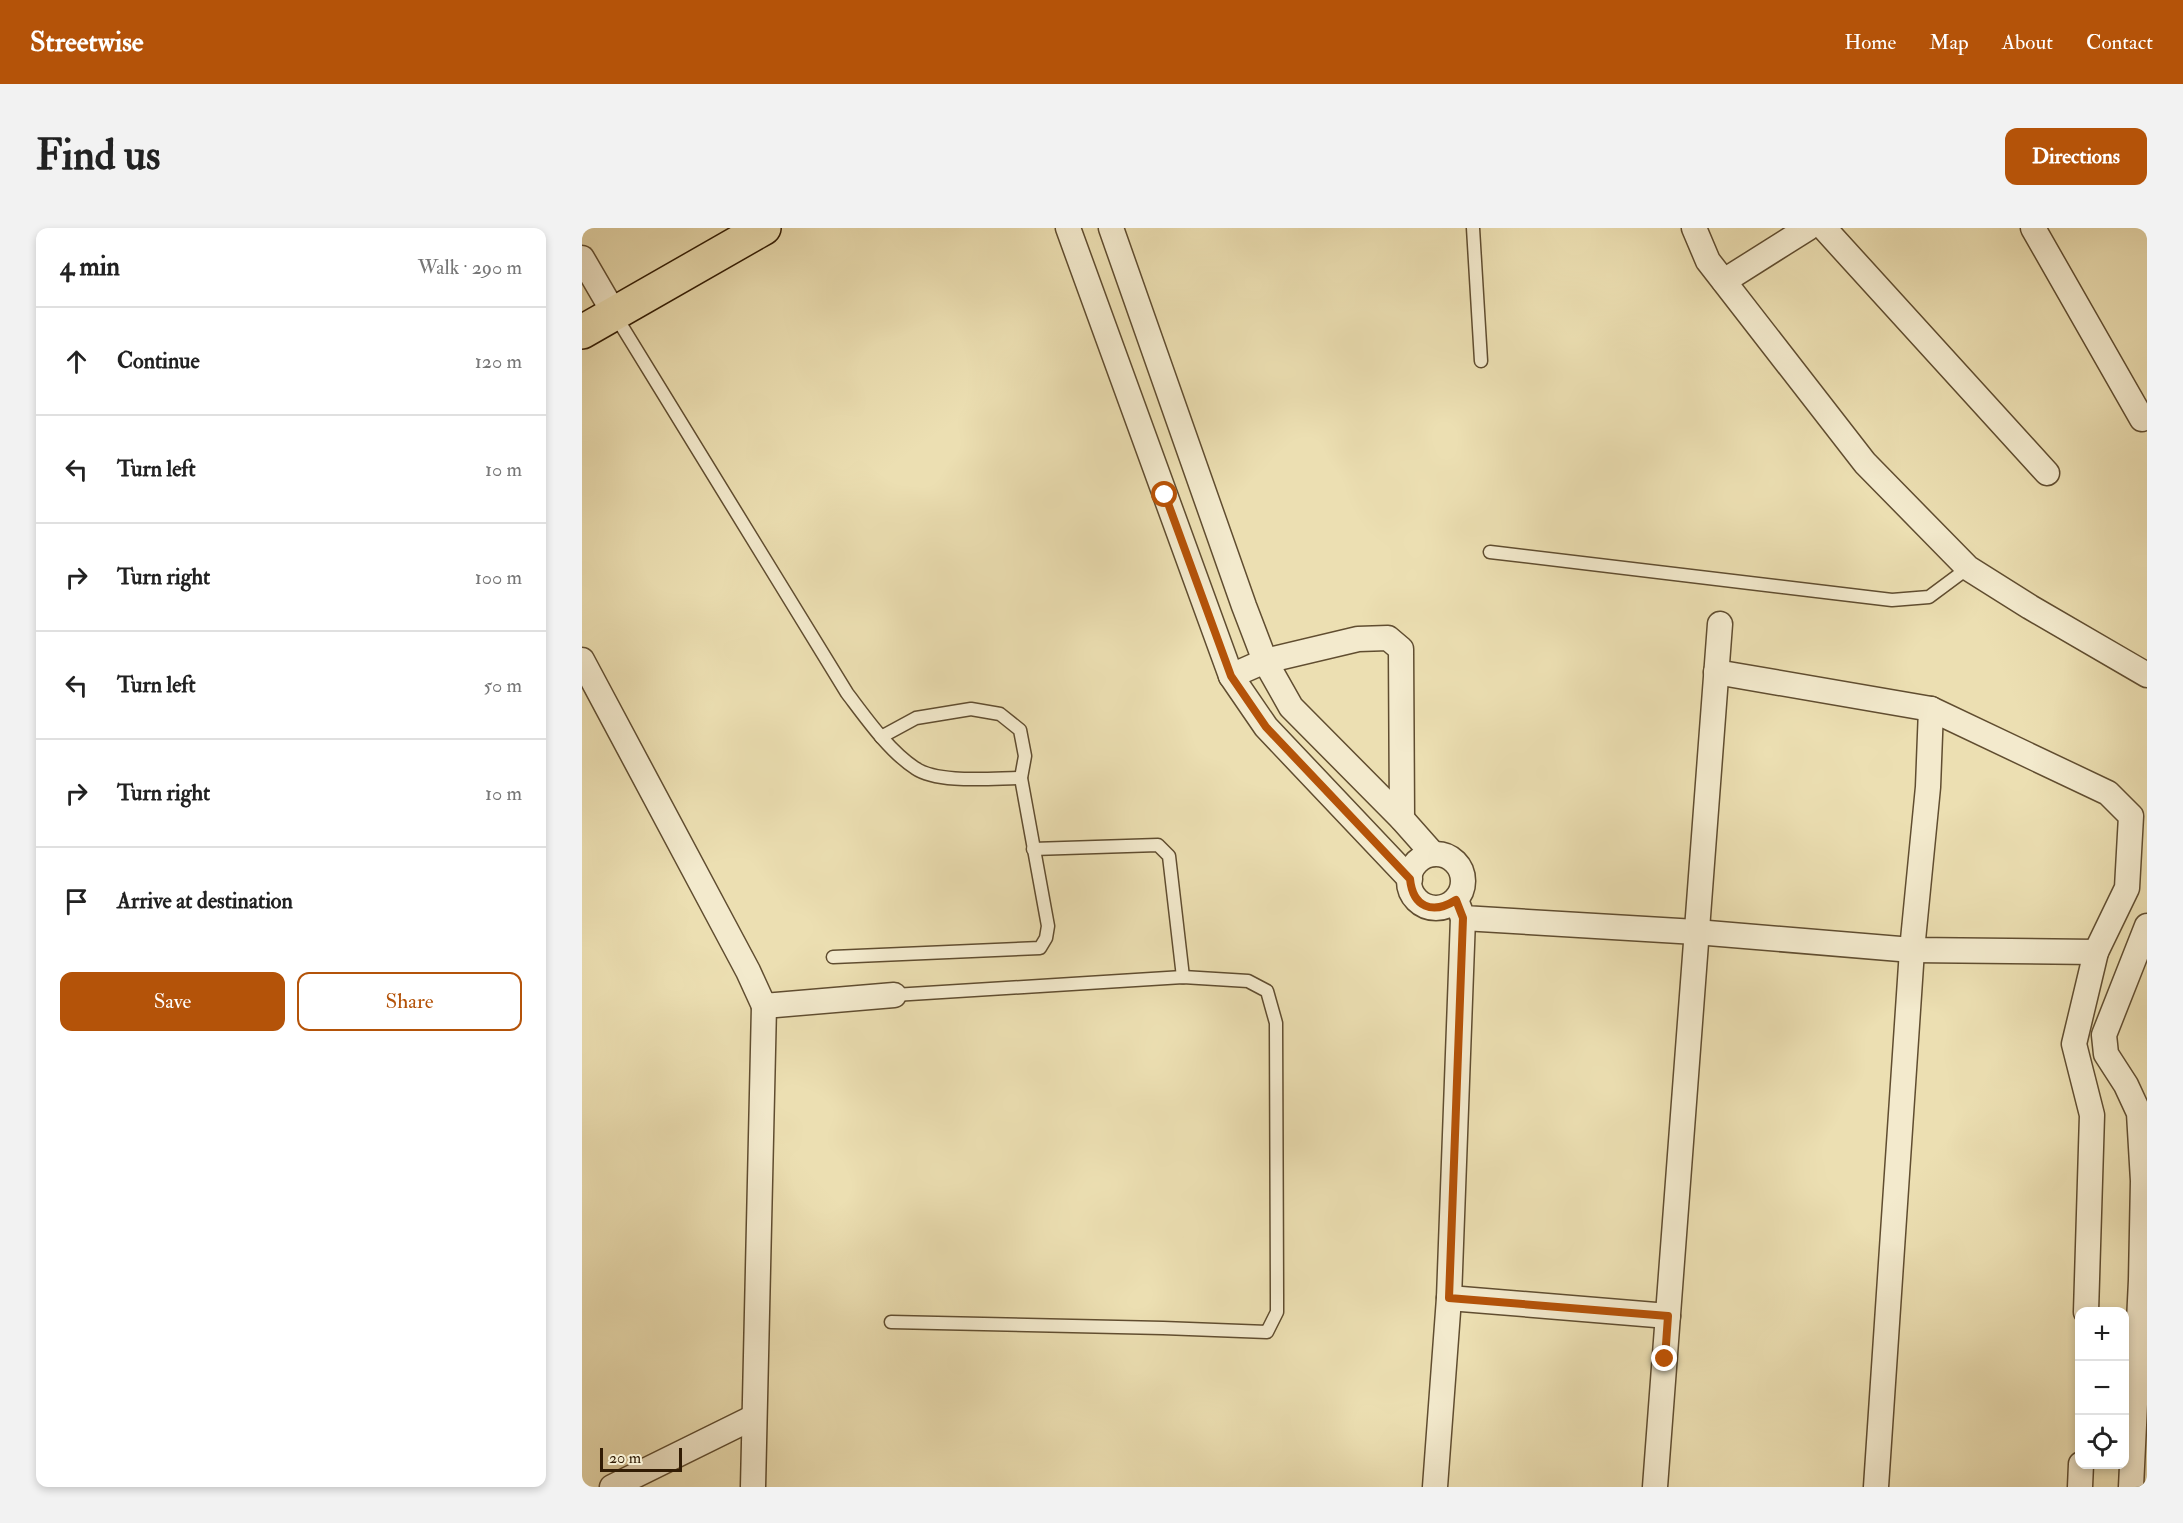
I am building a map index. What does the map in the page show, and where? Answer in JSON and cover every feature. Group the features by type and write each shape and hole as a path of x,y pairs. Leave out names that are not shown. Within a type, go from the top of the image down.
{"main road":[{"path":"582,332 764,228"}],"street":[{"path":"1068,228 1231,676 1266,727 1410,879"},
{"path":"1111,228 1265,661 1291,707 1402,819 1433,854"},
{"path":"1694,228 1708,261 1865,463 1968,568 2147,675"},
{"path":"1724,281 1808,228"},
{"path":"1824,228 2047,473"},
{"path":"2033,228 2142,418"},
{"path":"582,258 614,313"},
{"path":"1655,1487 1720,624"},
{"path":"1231,676 1265,661 1358,639 1388,638 1401,649 1402,819"},
{"path":"582,660 748,971 764,1006 753,1487"},
{"path":"1716,672 1931,709 2108,793 2131,816 2127,888 2096,952 2074,1044 2092,1115 2086,1307"},
{"path":"1876,1487 1911,950 1928,787 1931,709"},
{"path":"1435,1487 1449,1298 1459,909 1463,885 1461,869 1449,857 1433,854 1422,858 1414,867 1410,879 1411,892 1419,903 1431,908 1459,909 1911,950 2096,952"},
{"path":"2131,1487 2141,1280 2143,1181 2139,1113 2126,1085 2106,1054 2104,1035 2147,926"},
{"path":"764,1006 894,995"},
{"path":"1449,1298 1668,1316"},
{"path":"612,1487 754,1417"},
{"path":"2080,1487 2081,1469"}],"lane":[{"path":"1473,228 1481,360"},
{"path":"614,313 847,693 881,736 916,769 939,777 1021,778"},
{"path":"1490,552 1892,600 1929,597 1968,568"},
{"path":"833,957 1040,948 1046,938 1048,926 1021,778 1025,756 1020,730 1000,714 971,709 916,718 881,736"},
{"path":"1034,849 1158,845 1169,856 1183,977"},
{"path":"891,1322 1267,1332 1277,1312 1276,1023 1267,991 1248,981 1183,977 894,995"}],"route":[{"path":"1165,495 1231,676 1266,727 1410,879 1411,892 1419,903 1431,908 1445,908 1456,900 1463,918 1449,1298 1668,1316 1665,1359"}]}
